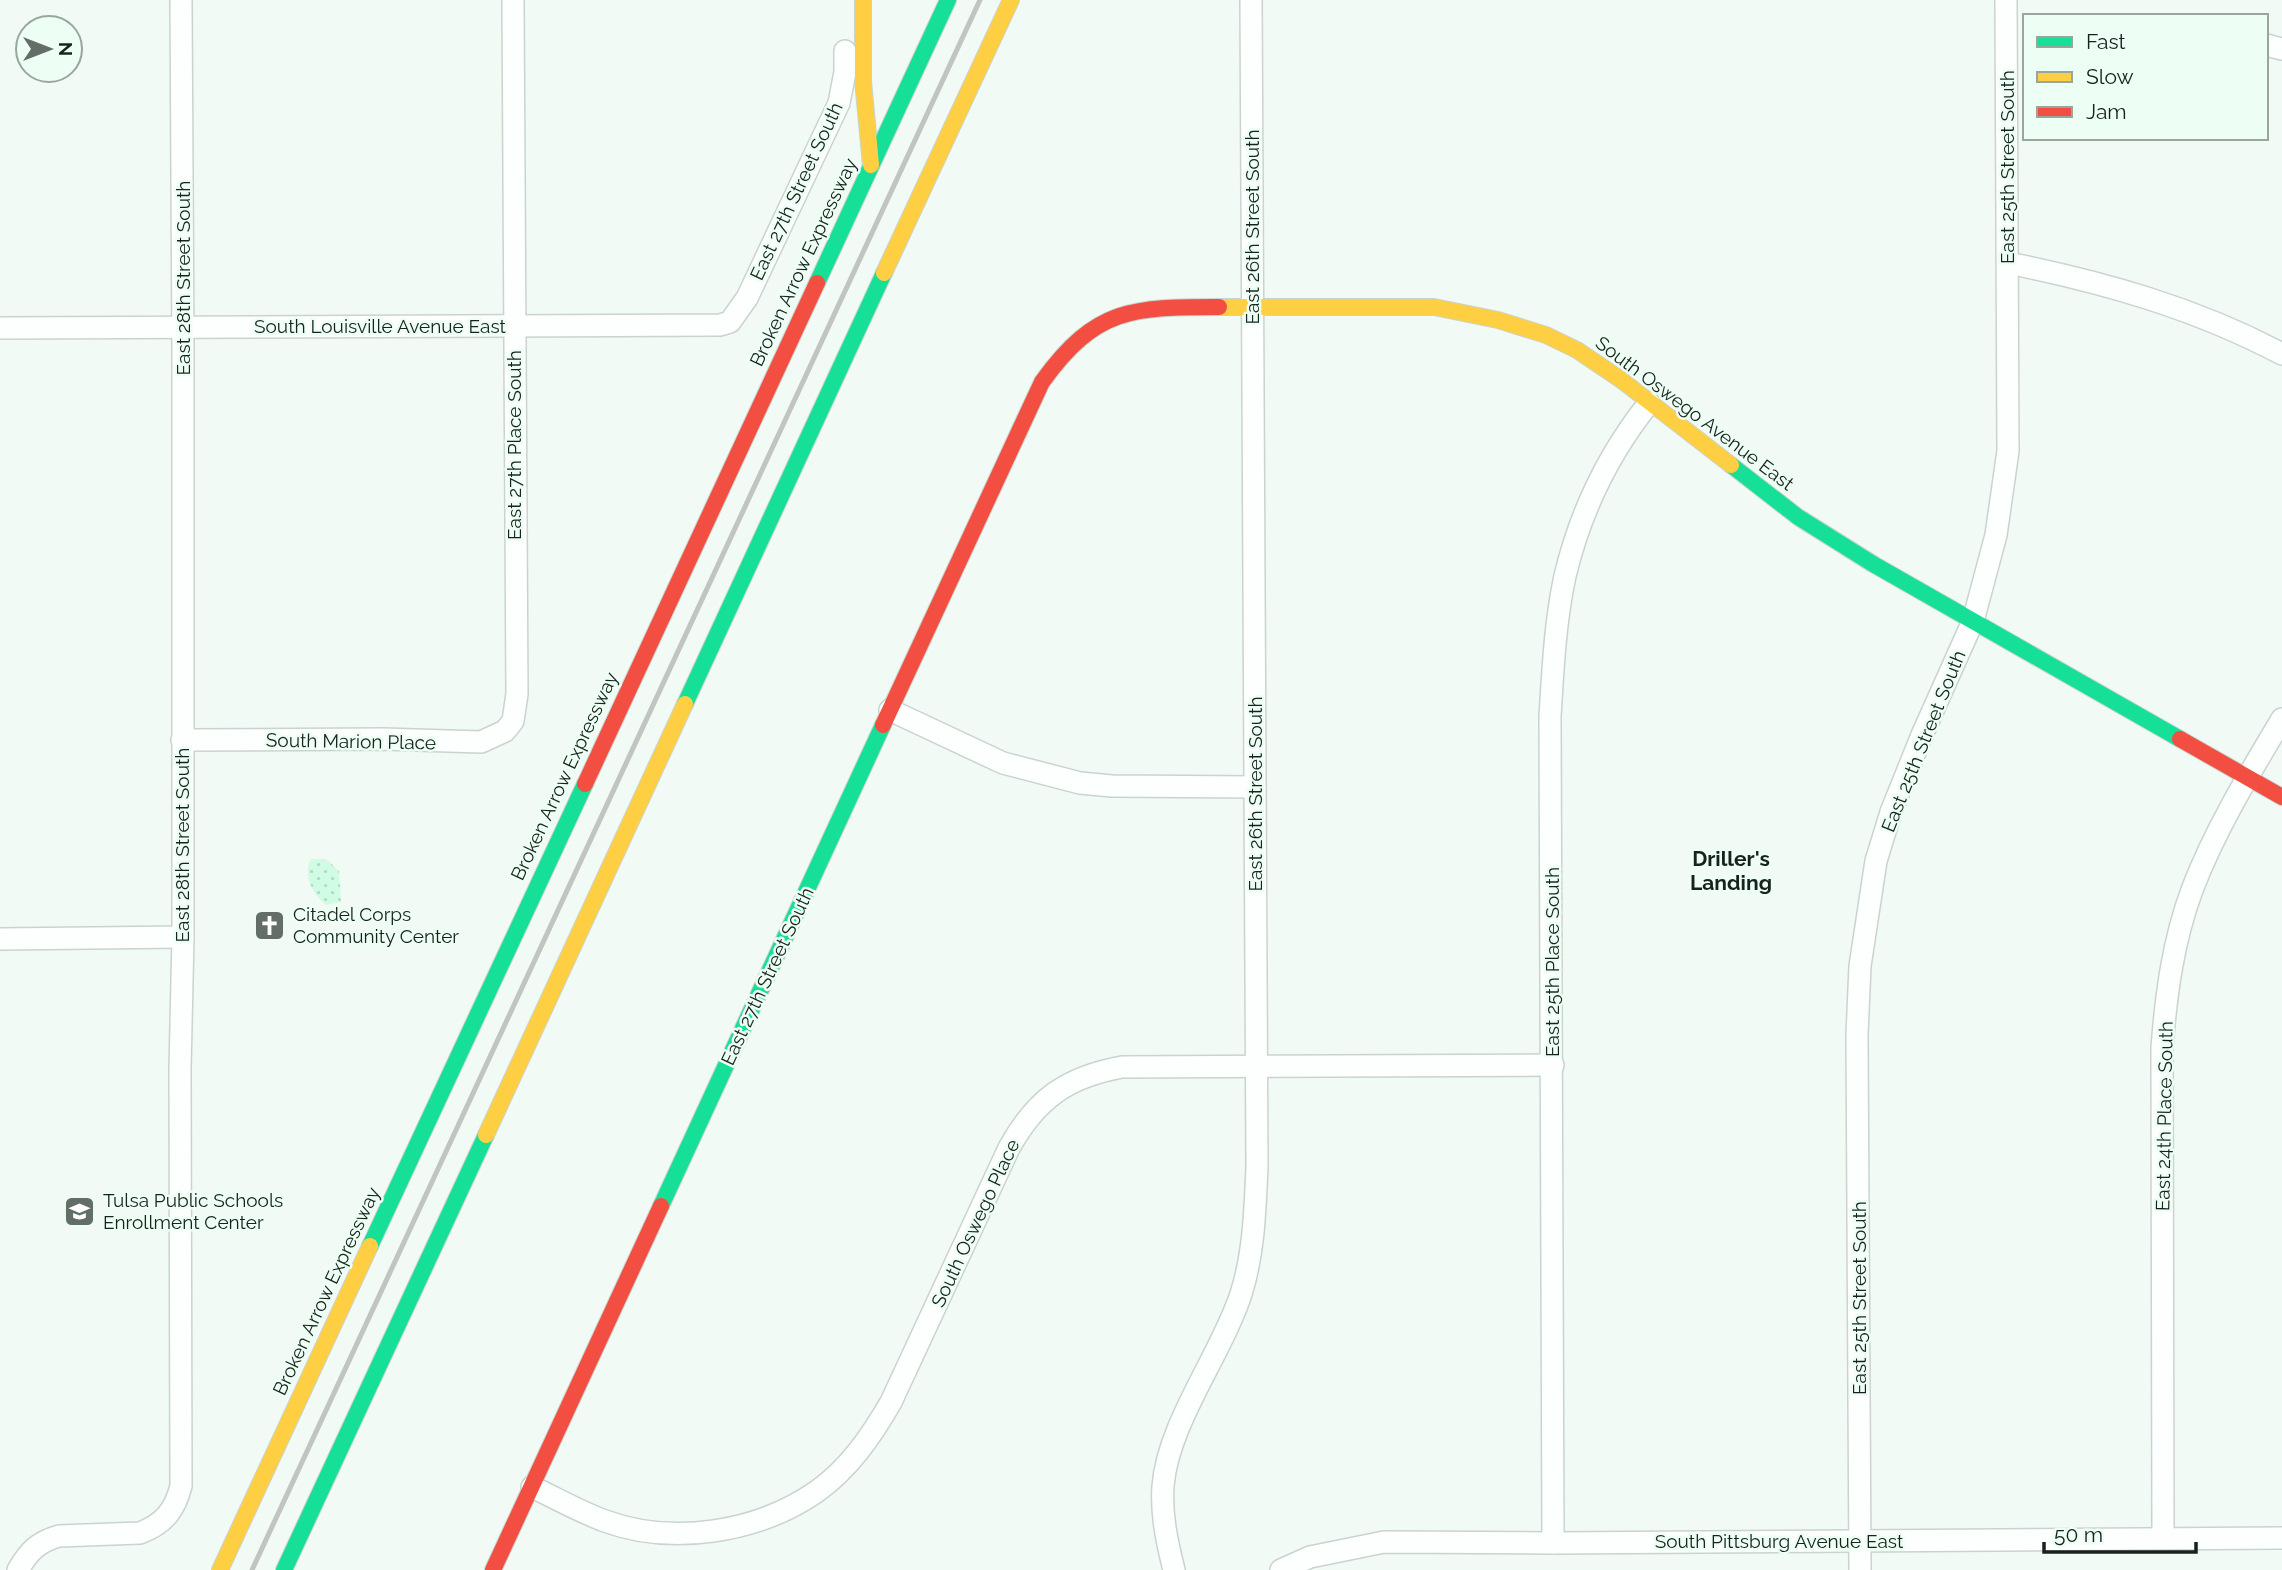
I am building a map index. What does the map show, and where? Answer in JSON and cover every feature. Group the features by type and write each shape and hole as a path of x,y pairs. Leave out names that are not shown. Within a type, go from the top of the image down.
{"main road":[{"path":"863,0 863,81 871,166"},
{"name":"Broken Arrow Expressway","path":"220,1570 947,0"},
{"path":"284,1570 1011,0"},
{"name":"South Oswego Avenue East","path":"1042,382 1074,341 1090,328 1132,310 1157,307 1434,307 1498,320 1546,335 1577,350 1620,379 1798,517 1973,621 2282,797"},
{"name":"East 27th Street South","path":"493,1570 1042,382"}],"street":[{"name":"East 28th Street South","path":"18,1570 27,1554 38,1543 59,1536 140,1533 152,1528 172,1511 181,1486 181,0"},
{"name":"East 27th Place South","path":"513,0 517,694 513,721"},
{"name":"East 27th Street South","path":"747,298 839,103 845,72 844,0"},
{"name":"East 26th Street South","path":"1174,1570 1164,1532 1163,1485 1172,1444 1240,1296 1249,1264 1257,1167 1251,0"},
{"name":"East 25th Street South","path":"1860,1570 1857,1035 1860,966 1876,861 1891,812 1973,621 1996,535 2008,451 2008,263 2013,12"},
{"path":"2008,263 2099,282 2146,297 2242,333 2282,354"},
{"name":"South Louisville Avenue East","path":"0,328 720,326 730,323 747,298"},
{"name":"East 25th Place South","path":"1553,1543 1550,716 1557,629 1566,576 1587,508 1612,454 1649,403"},
{"path":"890,709 1003,763 1080,783 1112,786 1255,787"},
{"name":"East 24th Place South","path":"2163,1538 2162,1048 2167,989 2192,890 2221,825 2282,719"},
{"name":"South Marion Place","path":"183,740 383,738 481,742 505,731 513,721"},
{"path":"0,939 183,937"},
{"name":"South Oswego Place","path":"532,1487 606,1521 643,1530 680,1533 746,1525 778,1513 816,1492 843,1469 880,1422 1024,1121 1053,1093 1078,1079 1099,1071 1122,1067 1553,1065"},
{"name":"South Pittsburg Avenue East","path":"1281,1570 1310,1557 1384,1542 2282,1538"}],"green space":[{"path":"311,859 326,859 339,871 341,902 326,905 317,895 308,878"}],"railway":[{"path":"252,1570 980,0"}],"traffic: fast":[{"path":"817,283 948,0"},
{"path":"685,704 884,273"},
{"path":"1731,465 1798,517 1873,564 2180,739"},
{"path":"661,1206 883,725"},
{"path":"370,1246 585,784"},
{"path":"284,1570 486,1135"}],"traffic: slow":[{"path":"863,0 863,81 871,165"},
{"path":"884,273 1011,0"},
{"path":"1219,307 1434,307 1498,320 1546,335 1577,350 1620,379 1731,465"},
{"path":"486,1135 685,704"},
{"path":"220,1570 370,1246"}],"traffic: jam":[{"path":"585,784 817,283"},
{"path":"883,725 1042,382 1062,357 1099,325 1119,316 1163,308 1219,307"},
{"path":"2180,739 2282,797"},
{"path":"493,1570 661,1206"}],"place":[{"name":"Citadel Corps Community Center","path":"270,925"},
{"name":"Tulsa Public Schools Enrollment Center","path":"80,1211"}],"district":[{"name":"Driller's Landing","path":"1731,871"}]}
